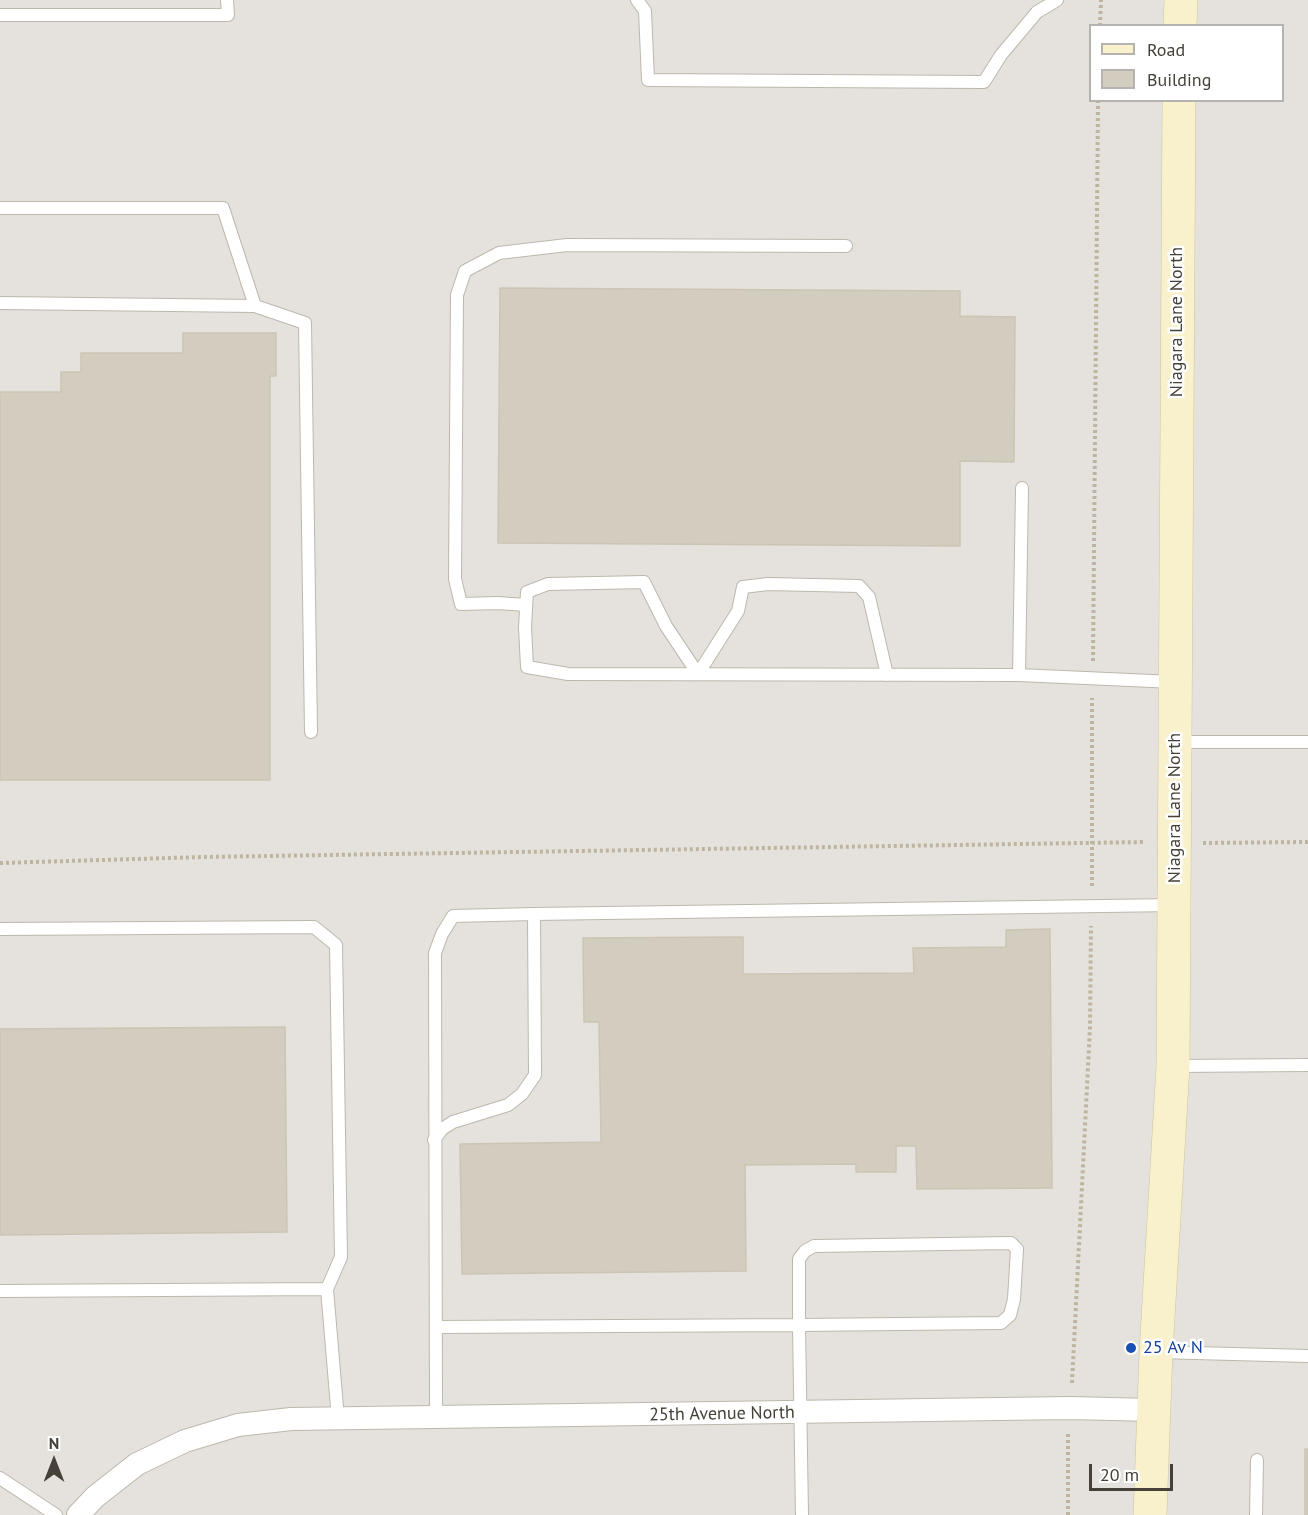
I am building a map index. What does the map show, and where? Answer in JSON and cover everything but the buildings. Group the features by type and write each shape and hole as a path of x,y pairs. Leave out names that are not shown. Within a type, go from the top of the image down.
{"street":[{"path":"1180,0 1180,24"},
{"name":"Niagara Lane North","path":"1150,1515 1153,1410 1173,1066 1179,102"},
{"name":"25th Avenue North","path":"78,1515 95,1497 137,1464 185,1441 238,1425 291,1419 1070,1408 1153,1410"}],"lane":[{"path":"0,15 228,15 227,0"},
{"path":"637,0 645,11 648,80 972,82 984,82 1001,55 1036,12 1057,0"},
{"path":"0,208 222,208 255,306"},
{"path":"526,605 461,604 455,579 457,295 465,271 499,253 567,245 846,246"},
{"path":"0,303 255,306 305,323 311,732"},
{"path":"1019,675 1022,488"},
{"path":"698,674 666,626 644,582 548,584 527,592 527,667 568,674 1019,675 1175,682"},
{"path":"698,674 738,611 743,587 768,584 859,586 869,597 887,675"},
{"path":"1175,742 1308,742"},
{"path":"436,1417 434,969 435,953 442,934 453,915 1175,905"},
{"path":"434,1140 442,1129 453,1122 508,1105 522,1094 535,1075 534,914"},
{"path":"0,930 314,927 336,945 341,1257 327,1289 338,1419"},
{"path":"1173,1066 1308,1065"},
{"path":"436,1327 798,1325 1001,1323 1010,1315 1014,1299 1017,1249 1011,1243 814,1246 798,1259 798,1325 802,1515"},
{"path":"0,1291 327,1289"},
{"path":"1156,1352 1308,1356"},
{"path":"1256,1515 1257,1460"},
{"path":"0,1478 57,1515"}],"path":[{"path":"1100,24 1101,0"},
{"path":"1072,1384 1090,1028 1098,102"},
{"path":"0,864 203,857 1143,842"},
{"path":"1207,843 1308,842"},
{"path":"1068,1430 1068,1515"}],"shaded area":[{"path":"0,0 1308,0 1308,1515 0,1515"}],"place":[{"name":"25 Av N","path":"1131,1348"}]}
